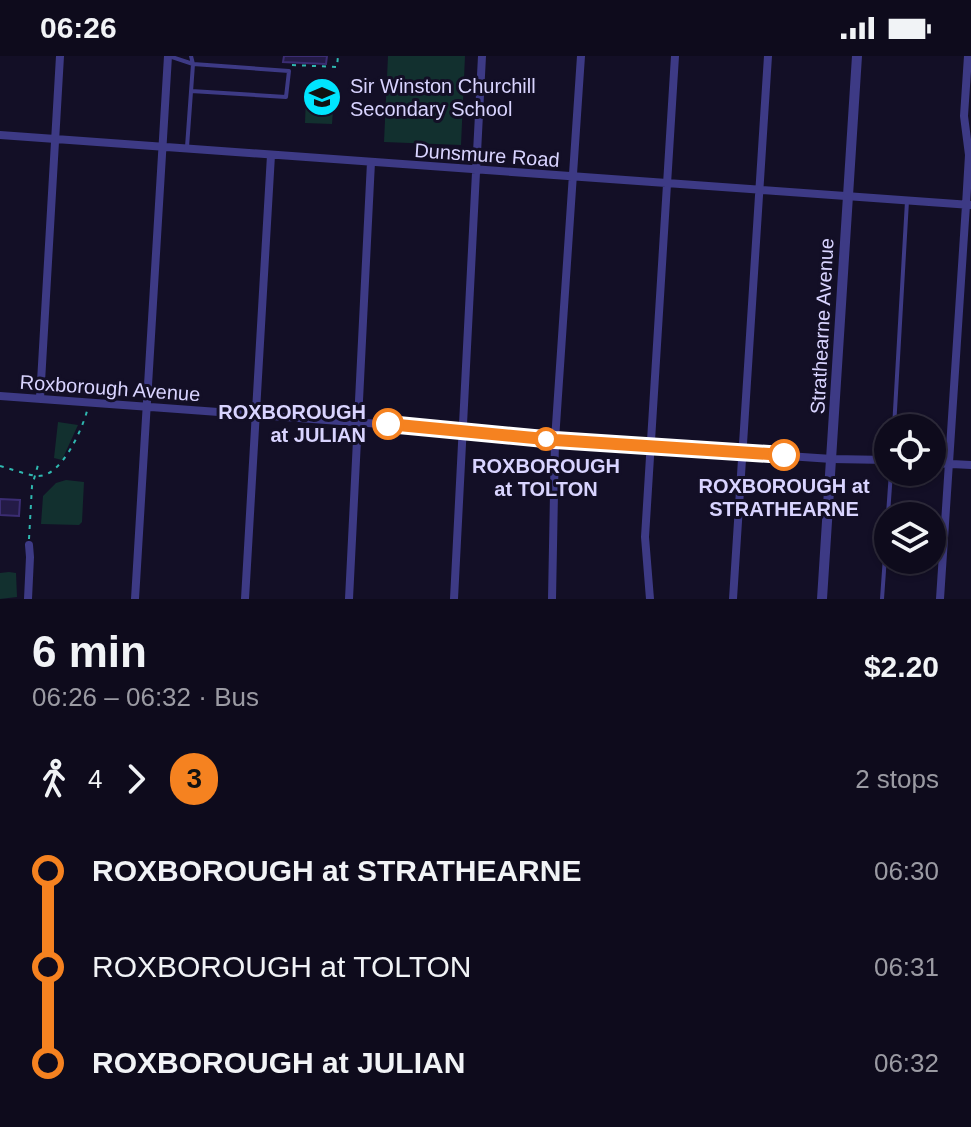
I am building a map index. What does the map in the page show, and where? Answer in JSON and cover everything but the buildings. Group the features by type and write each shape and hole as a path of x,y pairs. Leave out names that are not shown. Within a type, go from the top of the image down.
{"street":[{"path":"40,399 60,56"},
{"path":"135,599 168,56"},
{"path":"454,599 482,56"},
{"path":"552,599 555,440 581,56"},
{"path":"650,599 645,537 675,56"},
{"path":"733,599 768,56"},
{"name":"Strathearne Avenue","path":"822,599 857,56"},
{"path":"940,599 969,205 969,155 964,116 968,56"},
{"name":"Dunsmure Road","path":"0,135 969,205"},
{"path":"245,599 271,155"},
{"path":"349,599 371,162"},
{"name":"Roxborough Avenue","path":"0,396 463,430 555,440 874,460"},
{"path":"948,464 971,465"},
{"path":"28,599 29,545"}],"lane":[{"path":"168,56 193,64 289,71 286,97 191,91"},
{"path":"187,149 191,56"},
{"path":"895,414 907,201"},
{"path":"882,599 890,486"}],"path":[{"path":"291,65 337,67 338,56"},
{"path":"0,466 34,475 49,474 63,463 90,403"},
{"path":"29,545 34,475 38,465"}],"green space":[{"path":"388,56 465,56 461,145 384,142"},
{"path":"306,96 334,97 332,124 305,123"},
{"path":"58,422 78,425 62,460 54,458"},
{"path":"66,480 84,482 82,522 79,525 41,524 43,496 56,483"},
{"path":"0,573 16,573 17,597 0,599"}],"bus line":[{"name":"3","path":"388,424 555,440 784,455"}],"place":[{"name":"Sir Winston Churchill Secondary School","path":"322,97"},
{"name":"ROXBOROUGH at JULIAN","path":"388,424"},
{"name":"ROXBOROUGH at TOLTON","path":"546,439"},
{"name":"ROXBOROUGH at STRATHEARNE","path":"784,455"}]}
